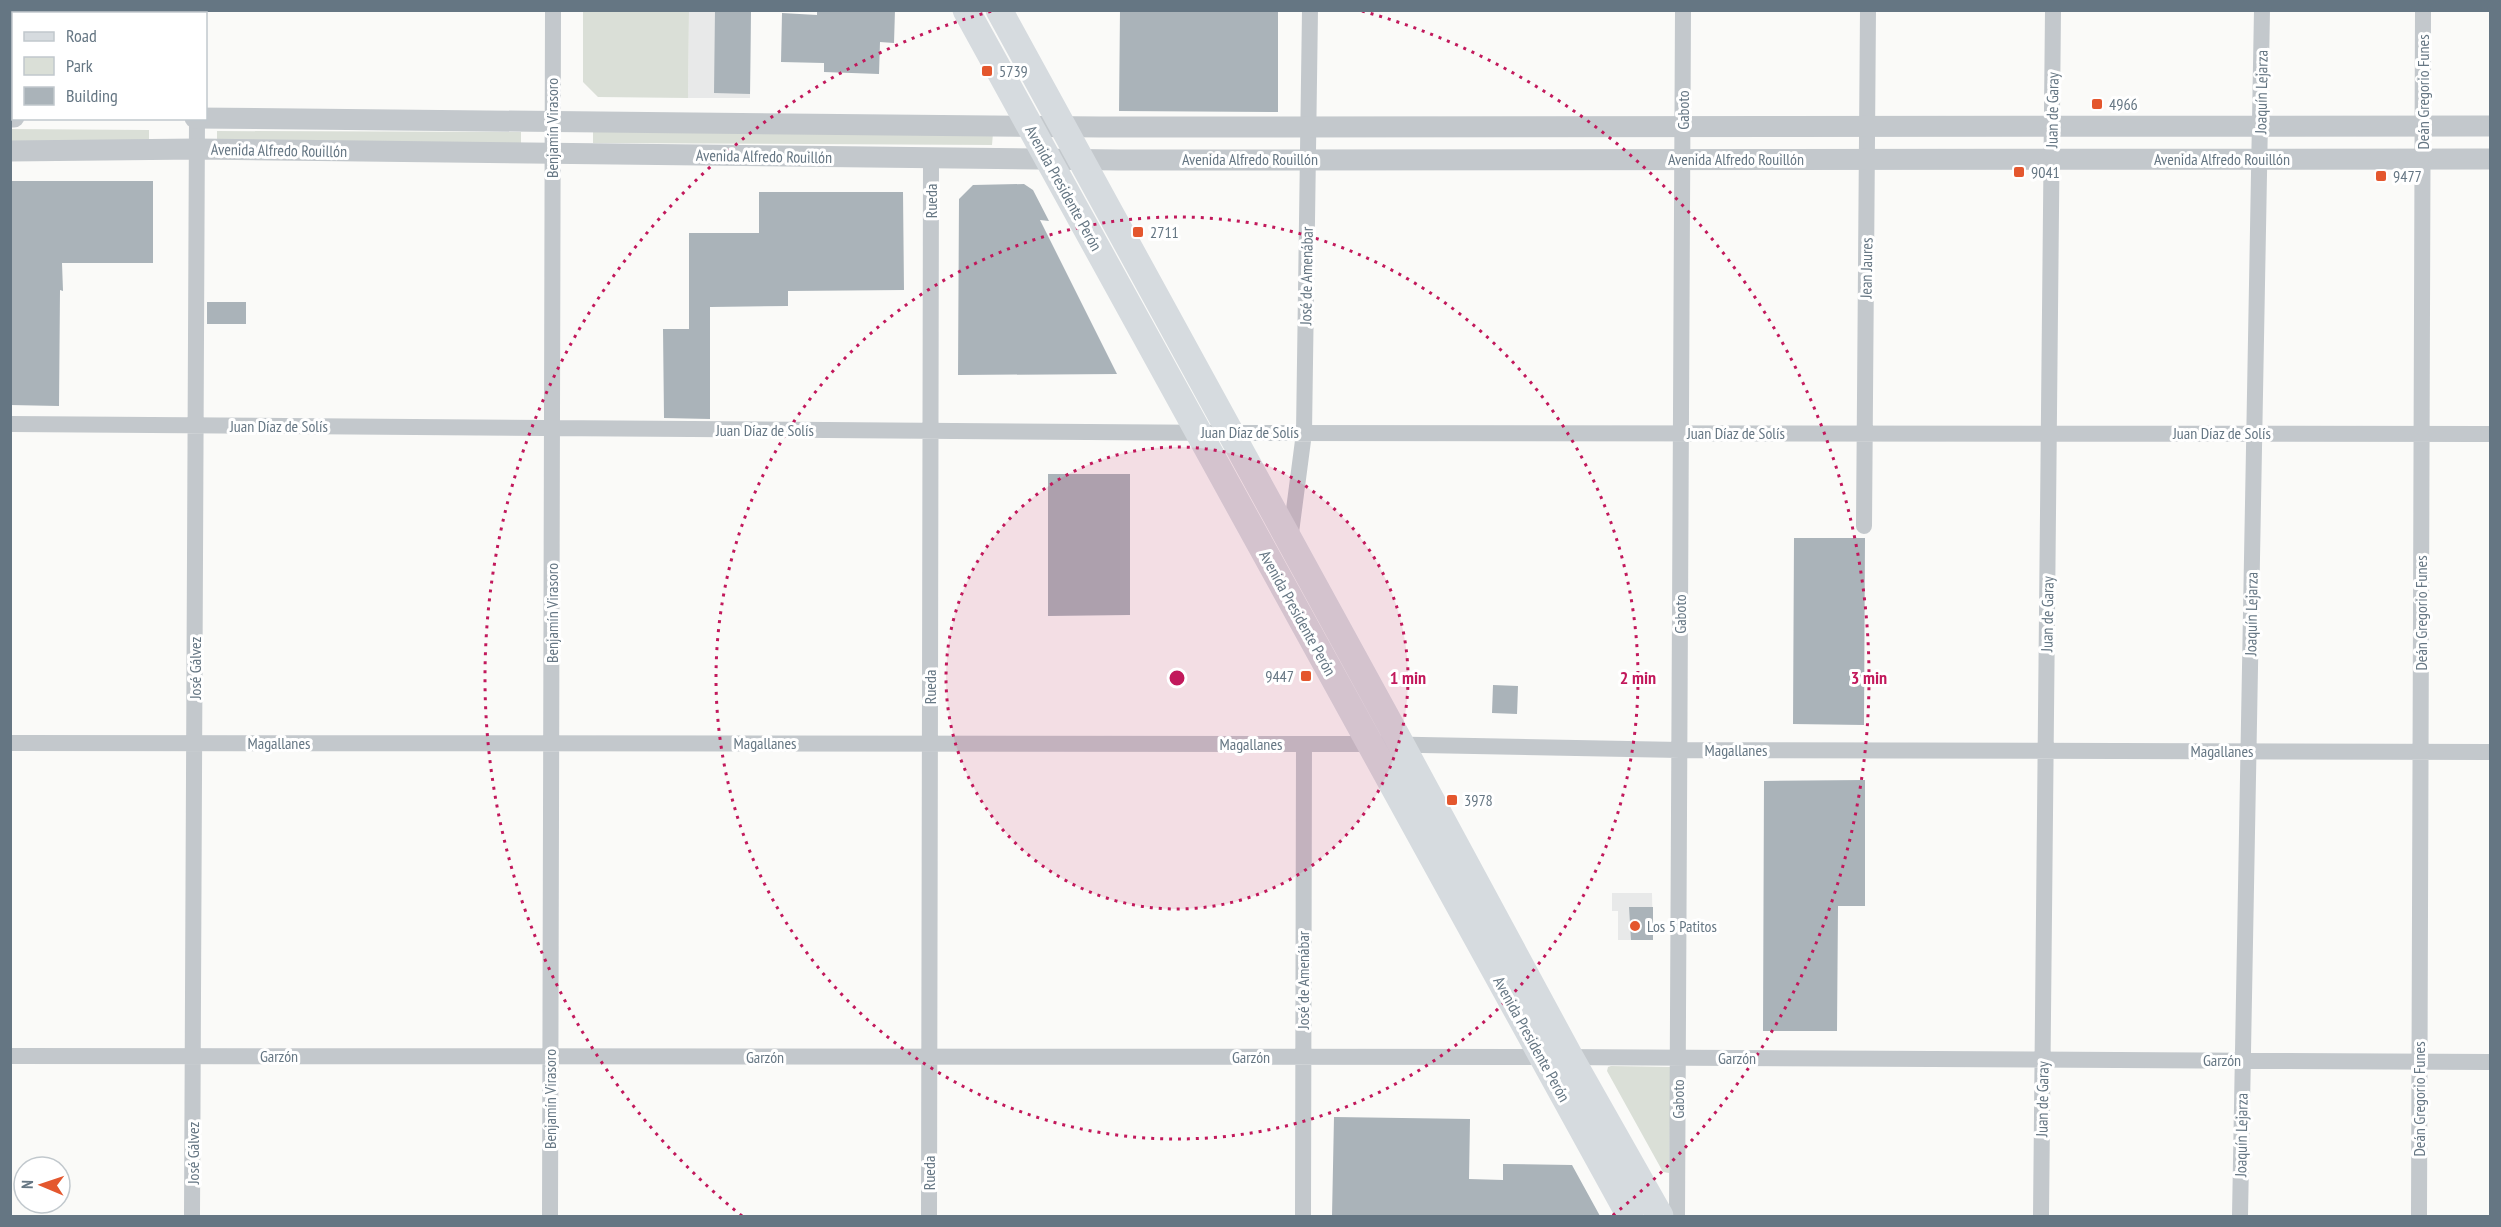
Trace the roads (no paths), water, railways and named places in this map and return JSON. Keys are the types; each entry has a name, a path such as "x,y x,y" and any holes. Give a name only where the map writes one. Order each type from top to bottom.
{"main road":[{"name":"Avenida Presidente Perón","path":"966,10 1630,1216"},
{"name":"Avenida Presidente Perón","path":"999,10 1570,1057 1660,1216"}],"street":[{"name":"Benjamín Virasoro","path":"550,1216 553,10"},
{"name":"José de Amenábar","path":"1290,540 1304,433 1310,10"},
{"name":"Gaboto","path":"1677,1216 1683,10"},
{"name":"Jean Jaures","path":"1864,526 1868,10"},
{"name":"Juan de Garay","path":"2041,1216 2053,10"},
{"name":"Joaquín Lejarza","path":"2240,1216 2262,10"},
{"name":"Deán Gregorio Funes","path":"2419,1216 2423,10"},
{"name":"Avenida Alfredo Rouillón","path":"207,118 1308,126 2490,126"},
{"name":"José Gálvez","path":"192,1216 196,120"},
{"name":"Avenida Alfredo Rouillón","path":"10,151 197,149 1048,159 2490,159"},
{"name":"Rueda","path":"929,1216 931,158"},
{"name":"Juan Díaz de Solís","path":"10,424 1231,433 2490,434"},
{"name":"Magallanes","path":"10,742 1401,744 1680,750 2490,752"},
{"name":"José de Amenábar","path":"1303,1216 1304,744"},
{"name":"Garzón","path":"10,1056 1570,1057 2490,1062"}],"place":[{"name":"5739","path":"987,71"},
{"name":"4966","path":"2097,104"},
{"name":"9041","path":"2019,172"},
{"name":"9477","path":"2381,176"},
{"name":"2711","path":"1138,232"},
{"name":"9447","path":"1306,676"},
{"name":"3978","path":"1452,800"},
{"name":"Los 5 Patitos","path":"1635,926"}]}
